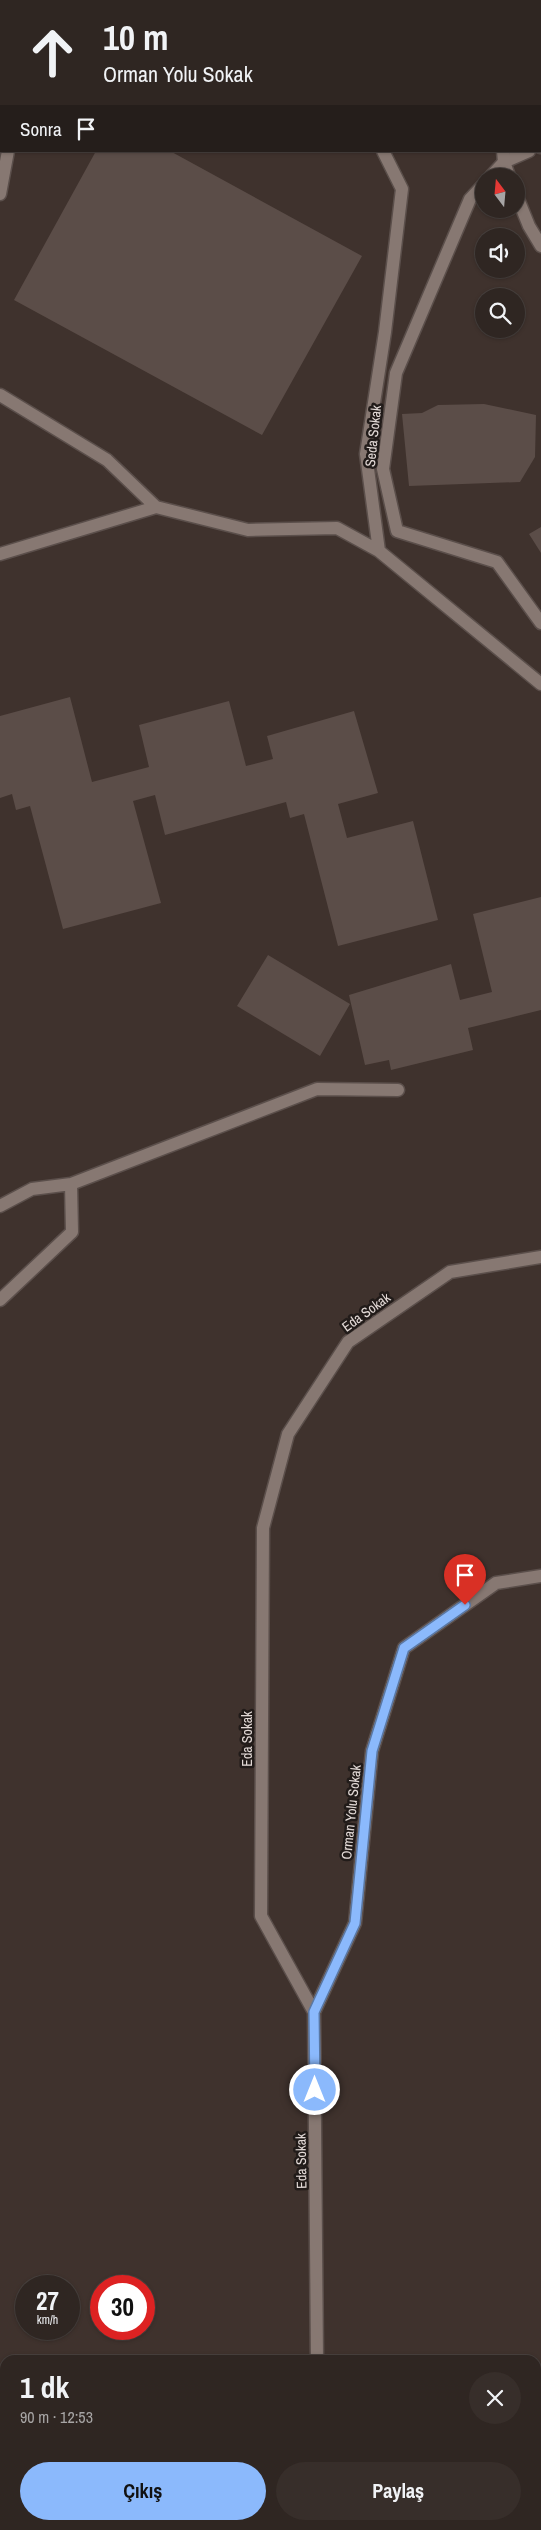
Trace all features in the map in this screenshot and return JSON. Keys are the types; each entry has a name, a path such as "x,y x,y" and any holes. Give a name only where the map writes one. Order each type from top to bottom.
{"street":[{"path":"0,194 8,152"},
{"path":"379,551 366,454 385,332 402,188 384,152"},
{"path":"496,168 504,157 525,152"},
{"name":"Seda Sokak","path":"475,194 470,199 396,373 383,469 397,531 497,562 541,623"},
{"path":"525,216 541,246"},
{"path":"0,395 107,460 156,507 248,530 336,528 379,551 541,684"},
{"path":"0,554 156,507"},
{"path":"0,1206 32,1189 71,1184 317,1089 398,1090"},
{"path":"0,1300 72,1232 71,1184"},
{"name":"Eda Sokak","path":"317,2355 314,2012 261,1916 263,1528 288,1434 348,1342 450,1272 541,1257"},
{"name":"Orman Yolu Sokak","path":"314,2012 355,1923 372,1751 404,1648 496,1583 541,1576"}],"building":[{"path":"95,152 172,152 362,256 262,435 14,300"},
{"path":"484,404 536,415 535,457 520,482 409,486 402,414 422,413 438,405"},
{"path":"541,527 541,553 529,534"},
{"path":"70,697 92,782 149,767 139,725 229,701 246,766 273,759 267,736 354,711 378,793 338,804 347,838 413,821 438,920 338,946 304,814 290,818 286,802 165,835 155,795 133,801 161,903 63,929 30,806 16,810 12,794 0,798 0,716"},
{"path":"541,897 541,1010 468,1028 473,1050 391,1070 389,1060 365,1065 349,995 451,964 460,1000 492,992 473,914"},
{"path":"268,955 350,1004 320,1056 237,1006"}],"route":[{"path":"315,2090 314,2012 355,1923 372,1751 404,1648 465,1605"}]}
